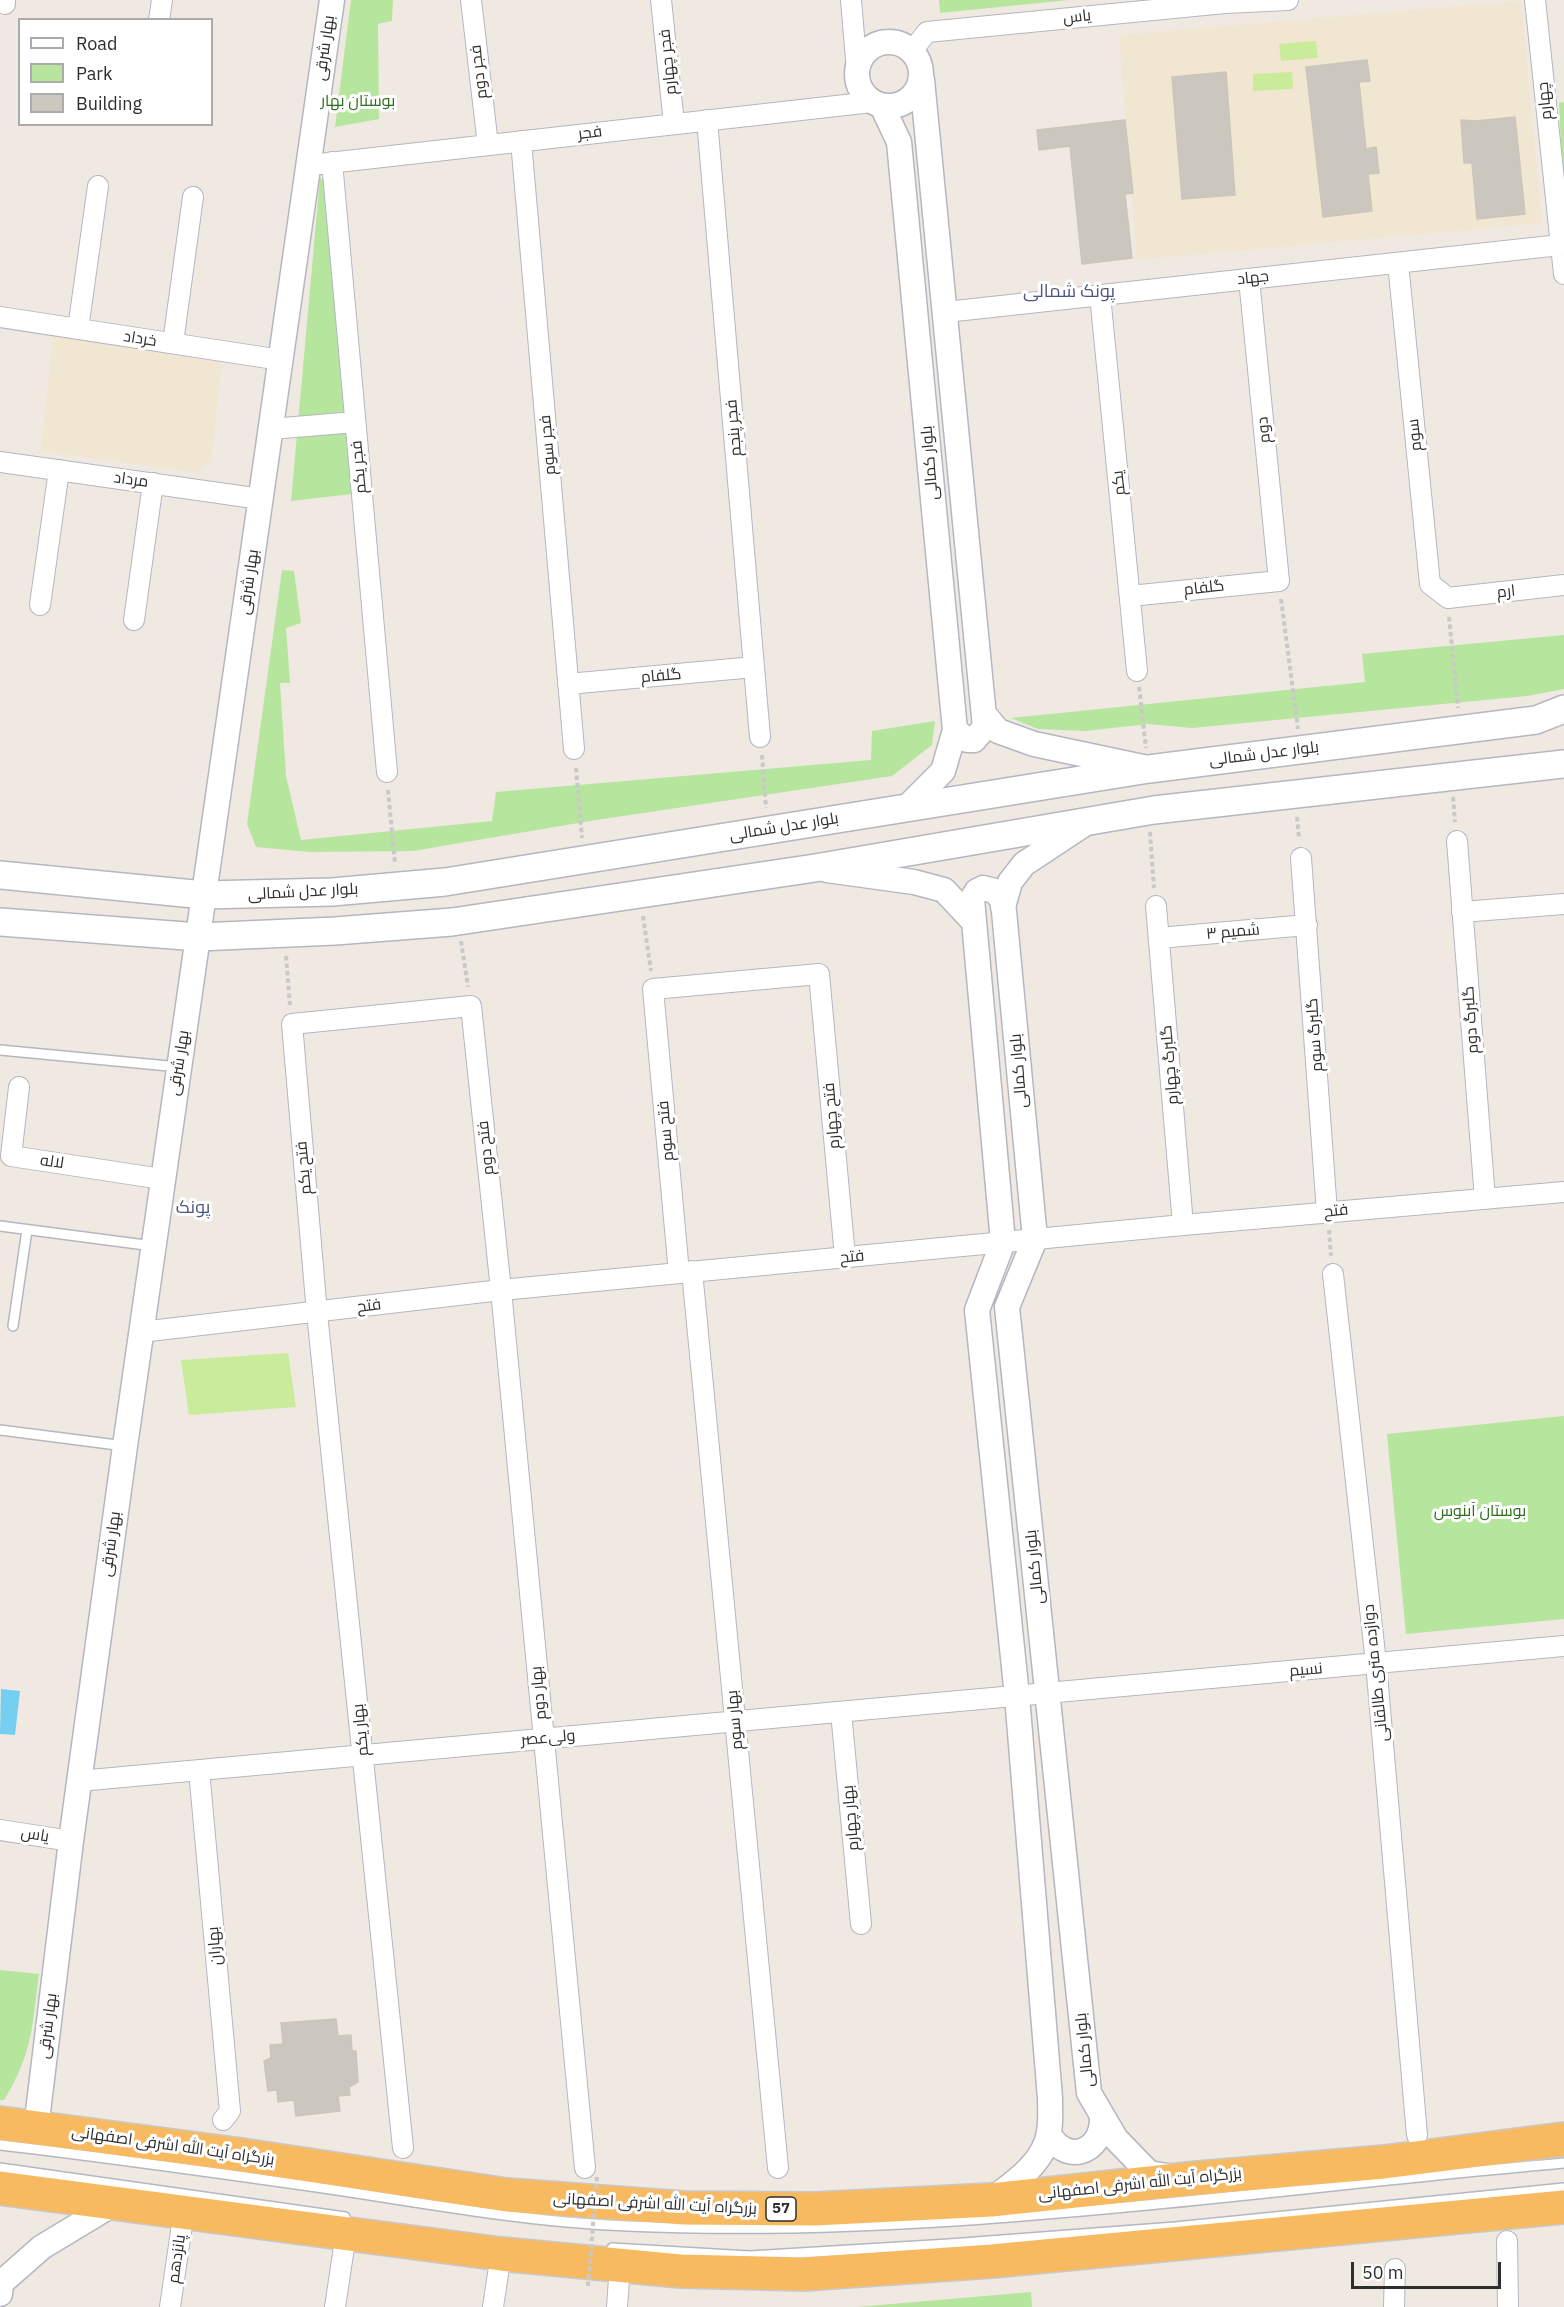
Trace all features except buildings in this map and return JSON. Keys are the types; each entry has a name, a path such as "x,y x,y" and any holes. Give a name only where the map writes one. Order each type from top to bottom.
{"highway":[{"name":"بزرگراه آیت الله اشرفی اصفهانی","path":"0,2123 242,2155 507,2195 601,2204 814,2209 991,2200 1187,2178 1384,2162 1564,2139"},
{"path":"0,2188 184,2211 348,2226 501,2253 611,2256 680,2271 804,2274 992,2261 1564,2207"}],"main road":[{"name":"بلوار عدل شمالی","path":"0,875 204,896 332,892 445,882 1149,768 1536,720 1564,709"},
{"path":"1536,720 1564,719"},
{"path":"0,922 199,937 284,934 458,921 815,868 1091,820 1564,764"}],"street":[{"path":"159,18 162,0"},
{"name":"بهار شرقی","path":"36,2128 70,1841 124,1446 332,0"},
{"name":"فجر دوم","path":"471,0 488,145"},
{"name":"فجر چهارم","path":"661,0 674,124"},
{"path":"850,0 857,70 860,88 877,104 902,104 918,90 922,69 912,51 894,42 874,45 860,60 857,70"},
{"name":"یاس","path":"912,51 927,32 1225,1 1288,0"},
{"name":"چهارم","path":"1535,0 1564,274"},
{"name":"بلوار کمالی","path":"921,80 946,312 984,721"},
{"name":"فجر","path":"308,165 707,120 877,104"},
{"name":"بلوار کمالی","path":"877,104 899,142 955,730 943,771 907,807"},
{"name":"فجر پنجم","path":"707,120 760,736"},
{"name":"فجر سوم","path":"521,141 574,749"},
{"name":"فجر یکم","path":"332,162 387,772"},
{"path":"78,329 98,186"},
{"path":"173,343 193,197"},
{"name":"جهاد","path":"946,312 1560,245"},
{"name":"سوم","path":"1398,263 1430,584 1448,598"},
{"name":"دوم","path":"1249,279 1279,581"},
{"name":"یکم","path":"1100,295 1137,671"},
{"name":"خرداد","path":"0,317 281,360"},
{"path":"271,429 355,422"},
{"name":"مرداد","path":"0,462 261,499"},
{"path":"40,605 59,470"},
{"path":"134,620 153,483"},
{"name":"گلفام","path":"1130,596 1279,581"},
{"name":"ارم","path":"1448,598 1564,585"},
{"name":"گلفام","path":"568,684 754,667"},
{"path":"955,730 967,740 974,740 984,721 998,731 1034,744 1149,768"},
{"name":"بلوار کمالی","path":"1091,820 1024,864 1010,882 1003,904 1035,1239 1007,1307 1089,2093 1102,2120 1116,2139 1149,2173 1187,2178"},
{"name":"گلبرگ دوم","path":"1457,841 1485,1199"},
{"name":"گلبرگ سوم","path":"1301,858 1327,1212"},
{"path":"815,868 914,882 944,890 973,910 977,891 990,888 1003,904"},
{"path":"1462,912 1564,904"},
{"name":"گلبرگ چهارم","path":"1156,906 1183,1225"},
{"name":"بلوار کمالی","path":"973,910 1003,1242 977,1310 1017,1696 1050,2098 1049,2134 1039,2156 1021,2178 991,2200"},
{"name":"شمیم ۳","path":"1159,938 1307,925"},
{"name":"فتح چهارم","path":"653,989 819,974 845,1257"},
{"name":"فتح سوم","path":"653,989 686,1272"},
{"path":"292,1023 471,1006"},
{"name":"فتح دوم","path":"471,1006 501,1290"},
{"name":"فتح یکم","path":"292,1023 317,1313"},
{"name":"لاله","path":"19,1087 11,1156 162,1179"},
{"name":"فتح","path":"141,1332 501,1290 1564,1191"},
{"name":"بهار سوم","path":"686,1272 735,1721 778,2168"},
{"name":"دوازده متری طالقانی","path":"1334,1274 1376,1663 1418,2135"},
{"name":"بهار دوم","path":"501,1290 543,1739 591,2172"},
{"name":"بهار یکم","path":"317,1313 403,2148"},
{"name":"نسیم","path":"1017,1696 1564,1646"},
{"name":"ولی‌عصر","path":"79,1781 1017,1696"},
{"name":"بهار چهارم","path":"841,1712 861,1924"},
{"name":"بهاران","path":"199,1770 230,2111 224,2120"},
{"name":"یاس","path":"0,1830 70,1841"},
{"path":"1049,2134 1060,2148 1078,2152 1095,2144 1100,2136 1102,2120"},
{"path":"0,2286 42,2247 116,2203"},
{"name":"پانزدهم","path":"170,2307 184,2211"},
{"path":"336,2307 348,2226"},
{"path":"1507,2241 1508,2307"},
{"path":"493,2307 501,2253"},
{"path":"611,2256 617,2307"},
{"path":"1395,2269 1395,2307"}],"lane":[{"path":"0,1050 179,1067"},
{"path":"0,1226 153,1246"},
{"path":"13,1326 27,1230"},
{"path":"0,1430 124,1446"},
{"path":"0,2145 159,2164 518,2216 624,2226 808,2229 1042,2213 1564,2163"},
{"path":"0,2168 348,2226"},
{"path":"611,2256 750,2256 937,2245 1175,2227 1564,2188"}],"path":[{"path":"1279,581 1301,750"},
{"path":"1448,598 1460,730"},
{"path":"1137,671 1149,768"},
{"path":"760,736 768,830"},
{"path":"574,749 584,860"},
{"path":"387,772 397,886"},
{"path":"1452,777 1457,841"},
{"path":"1295,795 1301,858"},
{"path":"1148,812 1156,906"},
{"path":"640,894 653,989"},
{"path":"458,921 471,1006"},
{"path":"284,934 292,1023"},
{"path":"1327,1212 1334,1274"},
{"path":"588,2286 591,2172"}],"shaded area":[{"path":"1521,1 1542,223 1137,260 1119,35"},
{"path":"53,334 209,354 222,364 211,462 196,472 41,451"}],"green space":[{"name":"بوستان بهار","path":"351,0 393,0 392,21 378,24 379,119 335,127"},
{"path":"939,0 1069,0 940,13"},
{"path":"1316,41 1318,58 1281,61 1279,44"},
{"path":"1292,72 1293,89 1253,91 1253,74"},
{"path":"1564,102 1564,207 1559,103"},
{"path":"320,178 327,181 352,494 291,501"},
{"path":"282,570 294,571 301,623 286,628 290,683 280,683 286,776 301,840 492,821 496,792 871,760 872,731 935,721 932,745 892,776 596,820 413,851 310,852 256,847 247,824"},
{"path":"1564,635 1564,689 1527,696 1192,728 1148,724 1085,731 1038,729 1011,718 1365,682 1362,654"},
{"path":"288,1353 296,1407 189,1415 181,1360"},
{"name":"بوستان آبنوس","path":"1564,1416 1564,1619 1406,1634 1387,1434"},
{"path":"0,1970 39,1974 30,2039 21,2068 4,2100 0,2100"},
{"path":"1031,2292 1032,2307 857,2307"}],"water":[{"path":"1,1689 20,1691 15,1735 0,1734"}],"district":[{"name":"پونک شمالی","path":"1069,292"},
{"name":"پونک","path":"193,1208"}]}
